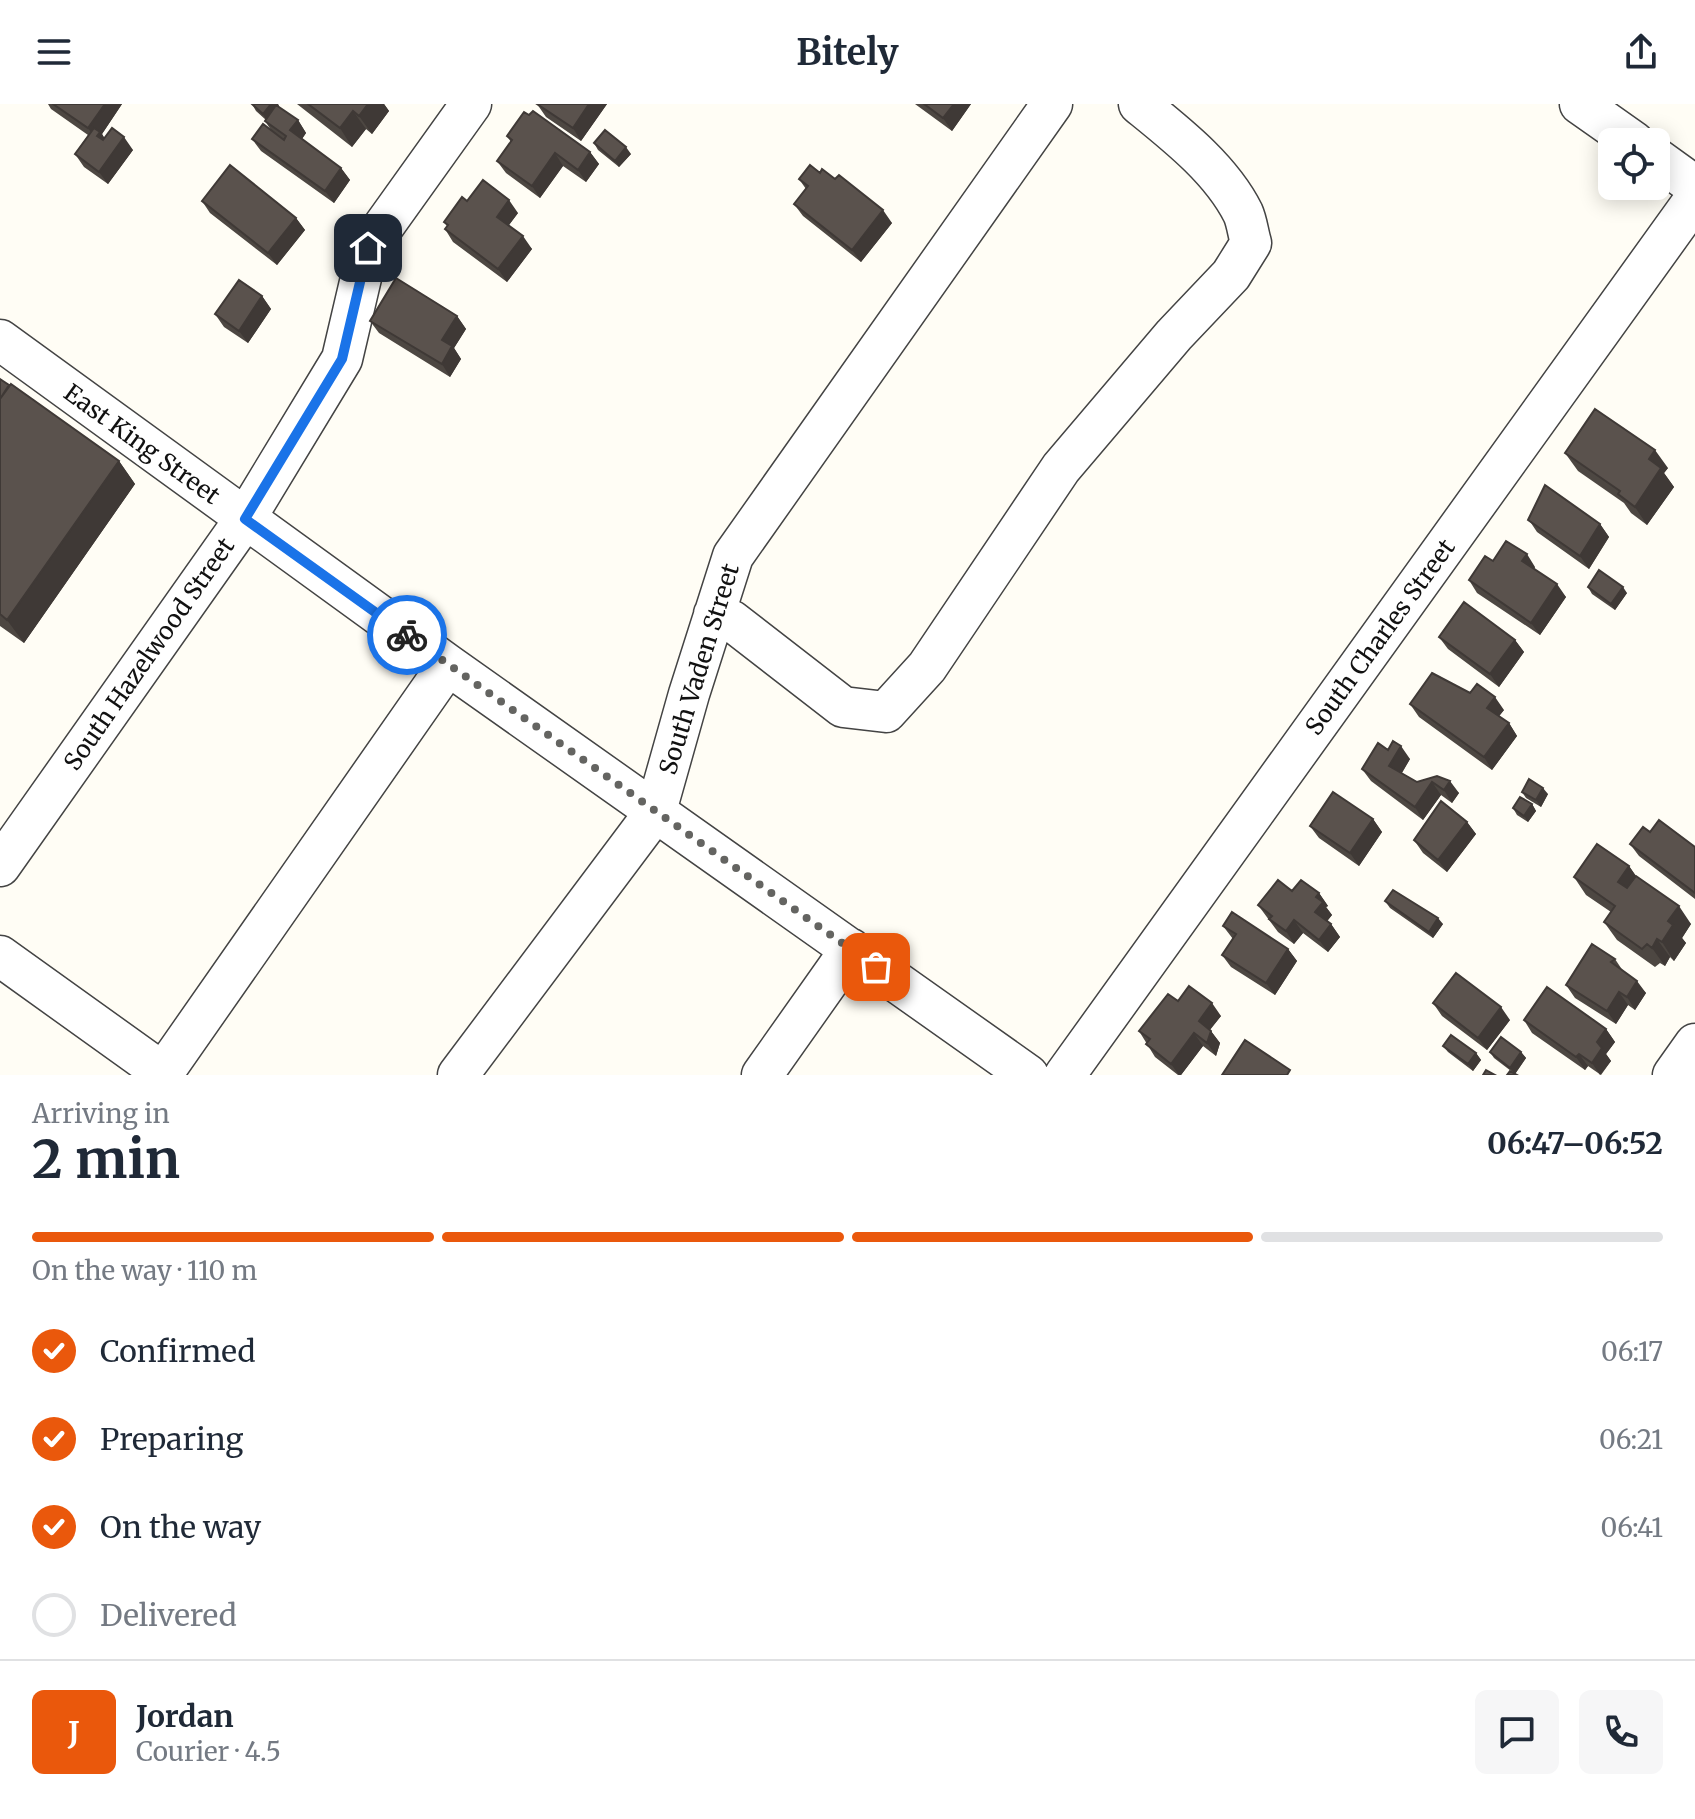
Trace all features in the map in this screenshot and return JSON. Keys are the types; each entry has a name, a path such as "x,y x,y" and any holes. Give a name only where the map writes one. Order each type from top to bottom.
{"street":[{"name":"South Hazelwood Street","path":"0,866 245,519 342,359 368,248 471,104"},
{"name":"South Vaden Street","path":"458,1075 656,811 733,556 1052,104"},
{"path":"714,614 732,621 843,707 886,712 927,667 1061,468 1174,335 1231,275 1251,243 1244,215 1228,189 1201,159 1139,104"},
{"path":"1580,104 1614,128"},
{"path":"1670,168 1695,186"},
{"name":"South Charles Street","path":"1065,1075 1695,199"},
{"name":"East King Street","path":"0,340 448,665 1028,1075"},
{"path":"0,956 165,1074 448,665"},
{"path":"762,1075 851,949"},
{"path":"1673,1075 1695,1044"}],"building":[{"path":"53,104 105,104 88,128"},
{"path":"252,104 271,104 263,114"},
{"path":"308,104 368,104 359,116 353,111 340,128"},
{"path":"537,104 589,104 573,128"},
{"path":"924,104 954,104 943,118"},
{"path":"276,105 298,120 290,130 341,168 325,191 252,139 263,124 284,140 286,136 265,121"},
{"path":"533,111 590,152 578,170 555,153 532,186 497,161 512,140 507,136 524,112 529,115"},
{"path":"94,128 103,140 112,128 124,137 99,172 75,154"},
{"path":"605,130 626,147 615,161 594,143"},
{"path":"230,165 296,218 268,253 202,201"},
{"path":"810,165 835,179 839,175 883,210 852,250 794,204 808,186 799,179"},
{"path":"483,180 509,200 497,217 523,236 498,269 445,229 448,225 444,222 462,197 467,201"},
{"path":"396,278 457,316 442,340 452,346 442,364 370,321"},
{"path":"239,280 262,296 239,331 215,314"},
{"path":"0,379 9,385 0,399"},
{"path":"11,384 119,461 7,620 0,614 0,399"},
{"path":"1595,409 1655,450 1649,459 1661,468 1635,507 1618,494 1620,491 1565,453"},
{"path":"1545,485 1600,524 1580,556 1528,520"},
{"path":"1506,541 1527,554 1522,561 1557,584 1531,623 1469,580 1485,556 1493,561"},
{"path":"1599,570 1623,587 1611,604 1588,587"},
{"path":"1464,602 1515,640 1490,674 1439,637"},
{"path":"1432,673 1470,693 1477,684 1495,697 1487,708 1509,723 1484,757 1410,704"},
{"path":"1393,741 1401,746 1389,766 1417,782 1437,776 1450,781 1444,790 1432,782 1415,807 1362,769 1378,743 1388,750"},
{"path":"1529,779 1543,788 1536,800 1522,792"},
{"path":"1333,792 1373,819 1350,853 1310,826"},
{"path":"1520,797 1532,804 1524,816 1513,808"},
{"path":"1441,801 1467,822 1438,860 1414,840"},
{"path":"1659,820 1695,847 1695,893 1630,844 1643,827 1650,832"},
{"path":"1597,844 1629,866 1618,882 1627,888 1636,876 1679,906 1668,921 1673,925 1662,942 1657,939 1652,948 1647,944 1642,949 1604,922 1615,906 1574,877"},
{"path":"1278,880 1292,891 1301,880 1319,893 1316,897 1323,902 1315,912 1331,924 1319,940 1294,920 1286,931 1269,919 1272,916 1258,905"},
{"path":"1393,890 1438,918 1429,932 1385,901"},
{"path":"1232,912 1288,949 1266,983 1222,955 1236,934 1223,926"},
{"path":"1592,944 1615,959 1611,962 1637,981 1627,997 1619,992 1607,1011 1566,985"},
{"path":"1456,973 1501,1007 1478,1038 1433,1003"},
{"path":"1189,986 1212,1003 1199,1021 1211,1031 1207,1043 1194,1033 1171,1064 1146,1044 1150,1039 1139,1031 1168,994 1178,1001"},
{"path":"1547,987 1606,1029 1597,1042 1602,1048 1592,1063 1579,1054 1576,1057 1524,1020"},
{"path":"1451,1035 1476,1053 1468,1064 1443,1046"},
{"path":"1501,1037 1521,1052 1510,1068 1490,1052"},
{"path":"1245,1040 1290,1070 1287,1075 1222,1075"}],"way so far":[{"path":"407,635 876,967"}],"route":[{"path":"368,248 342,359 245,519 407,635"}]}
